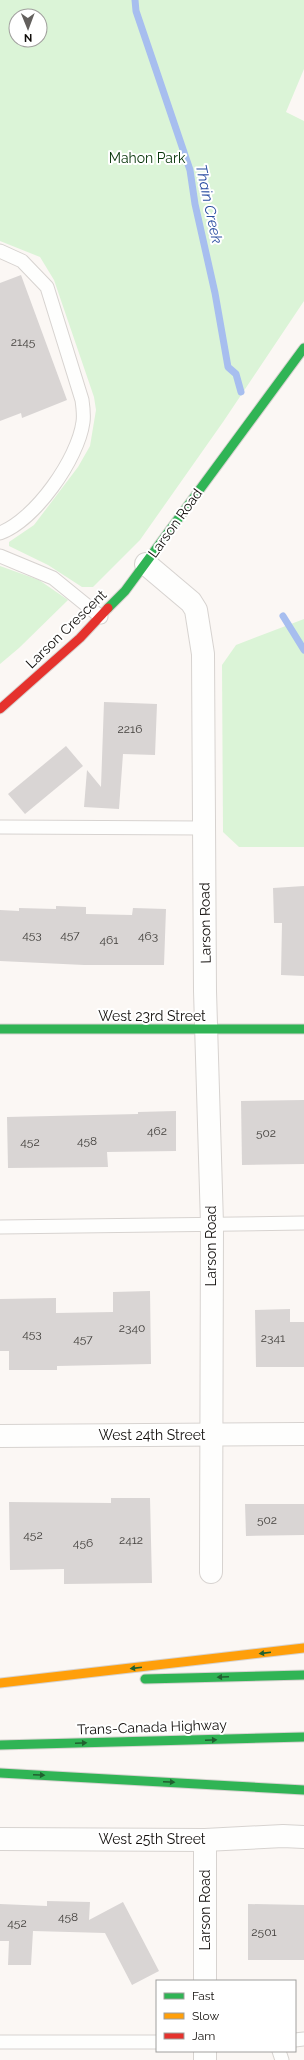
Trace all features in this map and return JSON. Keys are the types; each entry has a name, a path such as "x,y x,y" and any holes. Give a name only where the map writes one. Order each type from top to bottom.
{"main road":[{"name":"Larson Road","path":"146,564 304,348"},
{"name":"Larson Crescent","path":"0,710 80,638 101,617 125,591 146,564"},
{"name":"West 23rd Street","path":"0,1029 304,1029"},
{"path":"0,1683 304,1648"},
{"path":"132,1680 304,1675"},
{"path":"0,1683 109,1680"},
{"name":"Trans-Canada Highway","path":"0,1745 304,1737"},
{"path":"0,1772 304,1790"}],"street":[{"name":"Larson Road","path":"146,564 191,602 196,610 203,654 203,828 206,1030 212,1224 211,1572"},
{"name":"West 24th Street","path":"0,1436 304,1434"},
{"name":"West 25th Street","path":"0,1838 205,1840 283,1836 304,1837"},
{"name":"Larson Road","path":"205,1840 205,1980"}],"lane":[{"path":"0,251 22,261 47,287 82,400 83,411 83,423 71,458 43,498 27,516 8,530 0,533"},
{"path":"0,556 53,578 101,617"},
{"path":"0,826 203,828"},
{"path":"0,1227 304,1222"},
{"path":"0,2042 156,2042"}],"green space":[{"name":"Mahon Park","path":"0,0 304,0 304,69 286,112 304,121 304,301 223,422 140,540 93,587 82,587 48,565 9,546 9,542 34,525 78,467 90,446 96,410 94,397 54,280 40,257 0,241"},
{"path":"0,566 39,580 68,600 19,648 0,664"},
{"path":"304,619 304,847 239,847 223,832 222,665 236,645"}],"building":[{"path":"21,275 67,400 22,418 21,413 0,421 0,283"},
{"path":"104,702 157,704 155,755 123,754 119,809 84,807 87,770 101,787"},
{"path":"66,746 83,766 25,814 8,794"},
{"path":"304,886 304,976 281,975 282,923 274,923 273,888"},
{"path":"56,906 86,907 86,914 132,915 133,908 166,909 164,965 84,965 0,961 0,910 19,911 19,908 56,909"},
{"path":"304,1100 304,1164 242,1165 241,1101"},
{"path":"176,1111 176,1151 107,1152 108,1167 8,1168 7,1117 138,1114 138,1112"},
{"path":"150,1291 151,1364 57,1366 57,1370 9,1370 9,1351 0,1351 0,1299 56,1298 56,1313 113,1312 113,1292"},
{"path":"290,1309 290,1322 304,1322 304,1367 256,1367 255,1310"},
{"path":"111,1498 150,1498 152,1583 64,1584 64,1569 10,1570 9,1502 111,1503"},
{"path":"245,1504 304,1504 304,1535 246,1536"},
{"path":"47,1901 90,1902 89,1920 123,1902 159,1971 132,1985 105,1933 33,1931 31,1965 8,1965 9,1941 0,1941 0,1904 47,1906"},
{"path":"248,1904 304,1905 304,1960 248,1960"}],"waterway":[{"name":"Thain Creek","path":"135,0 136,11 190,170 195,204 215,293 228,367 236,374 241,392"},
{"name":"Thain Creek","path":"283,616 304,650"}],"traffic: fast":[{"path":"108,608 125,591 304,348"},
{"path":"0,1029 304,1029"},
{"path":"145,1679 304,1675"},
{"path":"0,1745 304,1737"},
{"path":"0,1773 304,1790"}],"traffic: slow":[{"path":"0,1683 304,1648"}],"traffic: jam":[{"path":"0,709 80,638 108,608"}]}
